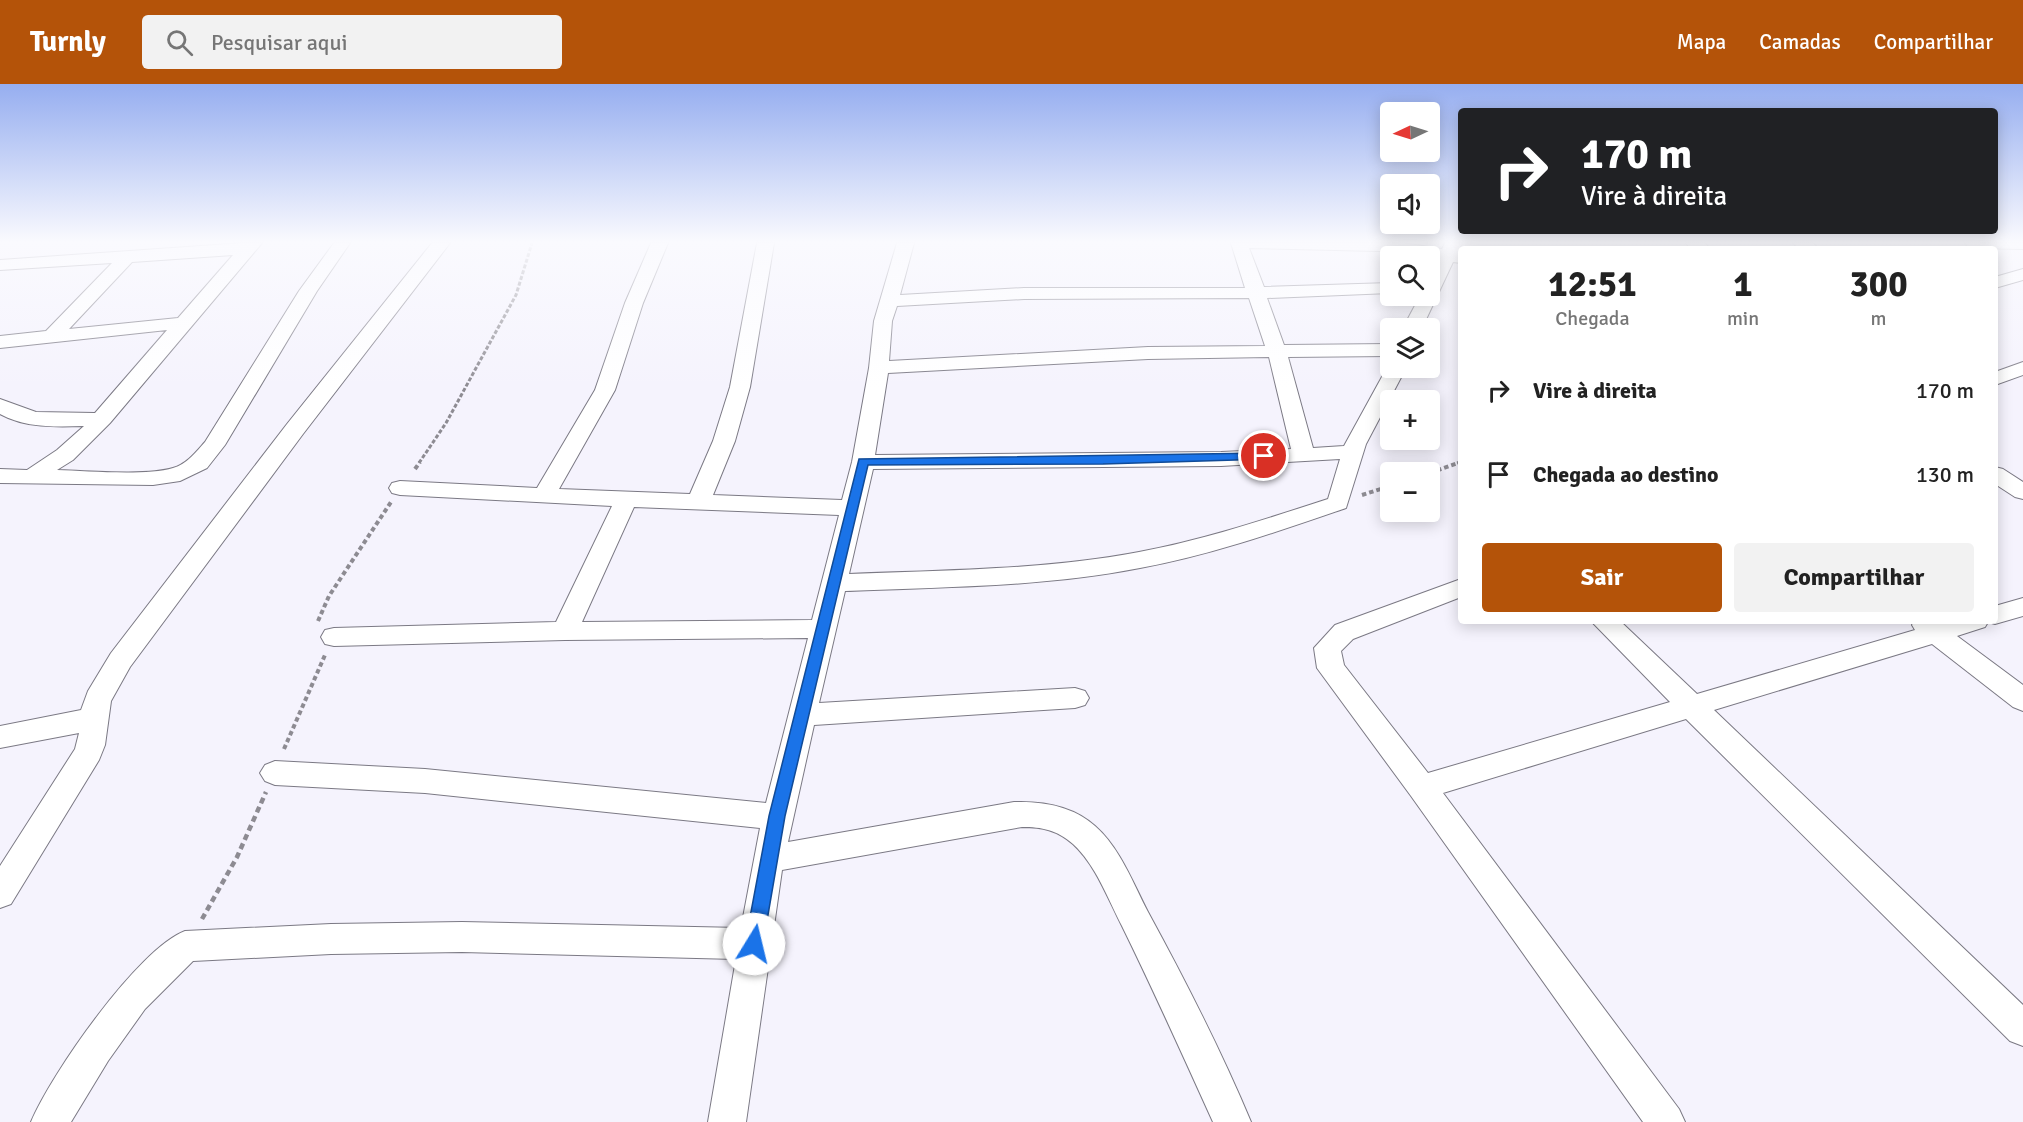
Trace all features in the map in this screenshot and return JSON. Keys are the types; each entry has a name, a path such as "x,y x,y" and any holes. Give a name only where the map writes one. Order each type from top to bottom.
{"street":[{"path":"52,336 94,291"},
{"path":"32,477 64,455 103,419 210,291"},
{"path":"0,476 153,478 180,474 199,464 214,445 308,291"},
{"path":"0,894 89,752 95,736 93,719 98,698 120,660 295,429 403,291"},
{"path":"544,496 605,390 639,291"},
{"path":"698,502 724,441 740,387 757,291"},
{"path":"727,1122 768,859 863,462 890,291"},
{"path":"887,301 961,295 1066,292 1298,291"},
{"path":"1256,293 1277,352 1304,455"},
{"path":"0,342 183,323"},
{"path":"879,368 1148,353 1380,350"},
{"path":"1998,378 2023,368"},
{"path":"834,584 1016,575 1112,565 1173,552 1263,528 1338,503 1351,452 1367,417 1390,378"},
{"path":"0,405 9,412 29,417 53,420 103,419"},
{"path":"863,462 1197,459 1351,452"},
{"path":"1998,476 2023,492"},
{"path":"400,488 626,500 852,508"},
{"path":"565,631 626,500"},
{"path":"1458,589 1344,632 1328,648 1330,668 1422,787 1666,1122"},
{"path":"1998,614 2023,607"},
{"path":"1607,624 2023,1029"},
{"path":"1422,787 1692,706 1928,627 1952,624"},
{"path":"1928,627 2023,700"},
{"path":"334,638 565,631 822,629"},
{"path":"801,715 1074,698"},
{"path":"0,737 93,719"},
{"path":"275,773 425,781 777,816"},
{"path":"768,859 1014,815 1048,816 1075,827 1097,851 1110,872 1172,989 1232,1122"},
{"path":"50,1122 95,1049 133,997 185,946 331,939 462,937 754,944"}],"path":[{"path":"334,638 322,634 317,628 325,605 373,526 446,423 512,303 516,291"},
{"path":"1440,469 1458,463"}],"route":[{"path":"754,944 777,816 863,462 1221,459 1264,456"}]}
